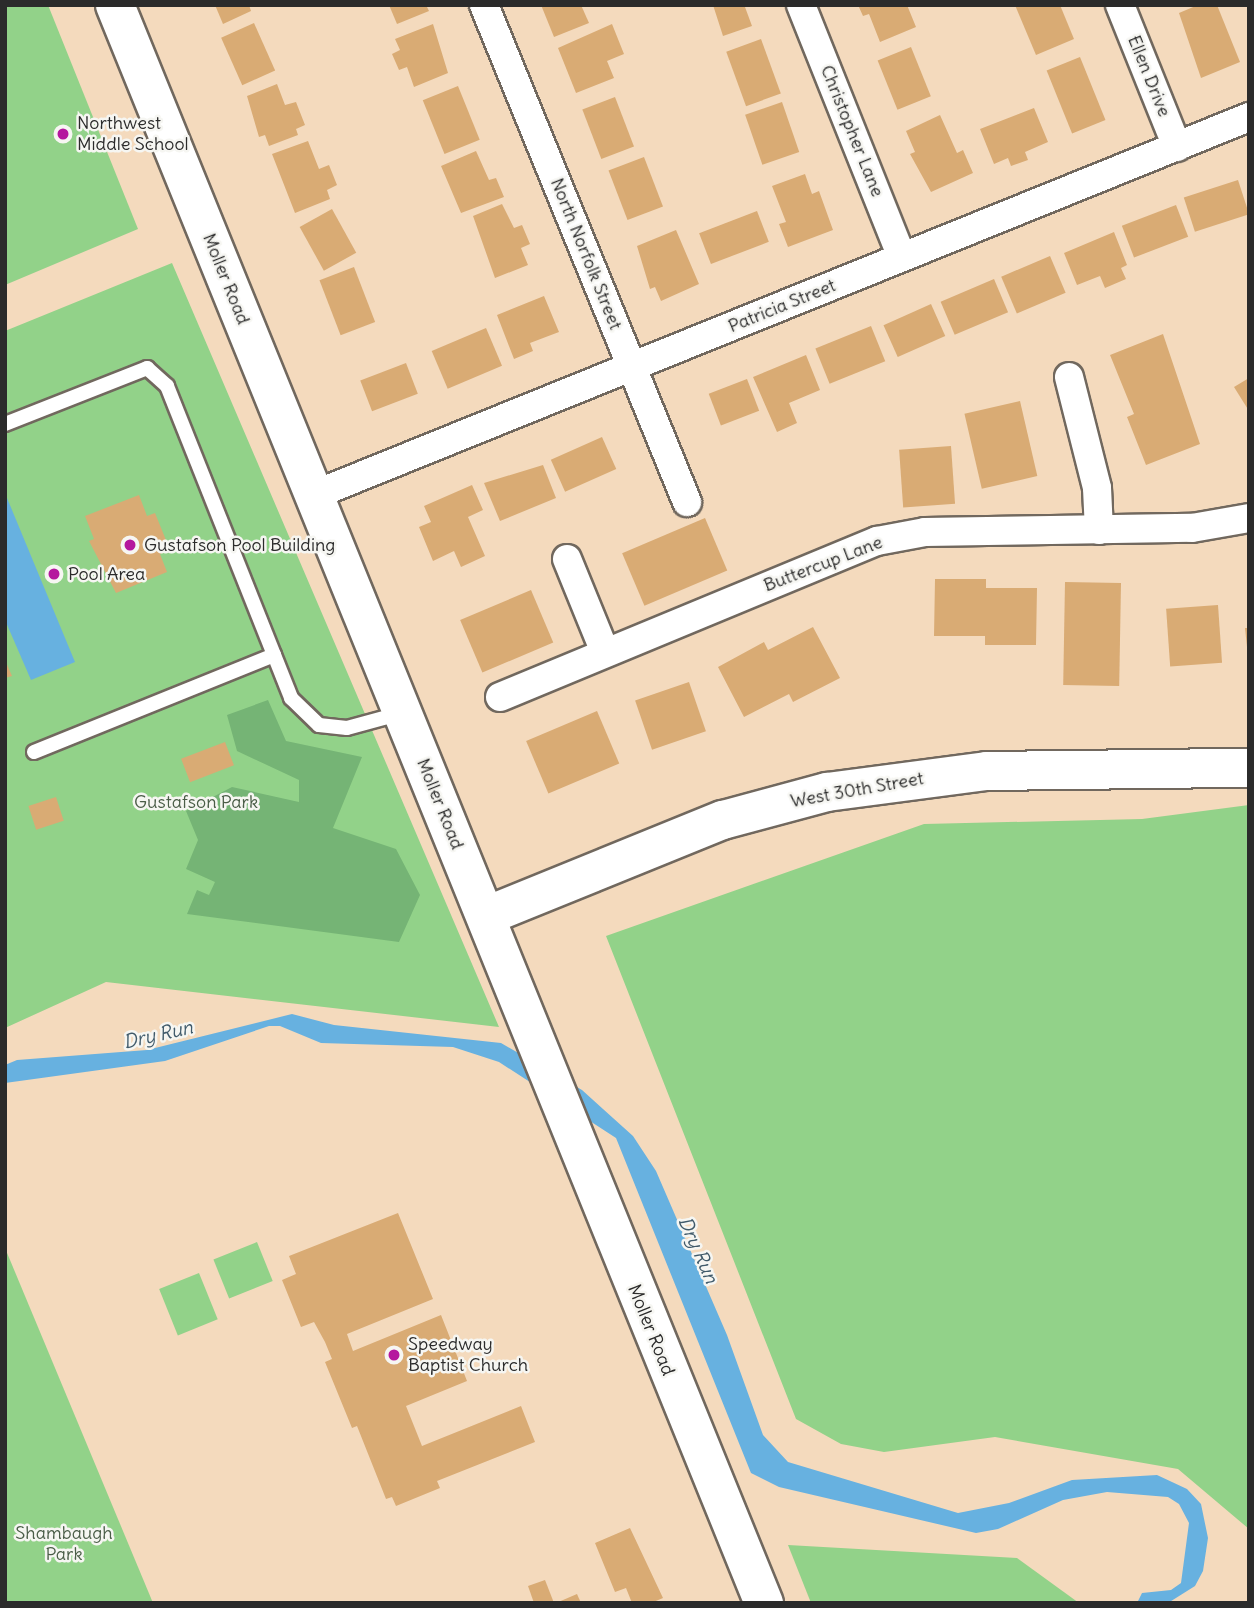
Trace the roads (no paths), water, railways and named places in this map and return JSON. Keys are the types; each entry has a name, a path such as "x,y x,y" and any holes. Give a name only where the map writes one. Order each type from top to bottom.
{"street":[{"name":"Moller Road","path":"115,5 486,916 529,1031 764,1603"},
{"name":"North Norfolk Street","path":"484,5 687,502"},
{"name":"Christopher Lane","path":"801,5 902,257"},
{"name":"Ellen Drive","path":"1120,5 1177,146"},
{"name":"Patricia Street","path":"314,495 1249,117"},
{"path":"1069,377 1097,488 1099,530"},
{"name":"Buttercup Lane","path":"500,697 877,541 925,532 1192,528 1249,518"},
{"path":"567,559 605,652"},
{"name":"West 30th Street","path":"486,916 723,820 827,792 987,771 1249,768"}],"lane":[{"path":"5,424 147,368 167,386 291,698 319,725 347,728 403,713"},
{"path":"34,752 274,655"}],"water":[{"path":"7,498 75,662 31,680 5,620"},
{"name":"Dry Run","path":"292,1014 334,1025 501,1043 582,1090 633,1136 656,1171 727,1335 763,1435 788,1462 958,1513 1009,1503 1072,1480 1157,1475 1187,1489 1201,1504 1208,1538 1203,1571 1195,1586 1168,1603 1137,1603 1142,1593 1171,1590 1181,1583 1189,1523 1179,1504 1168,1497 1107,1492 1063,1500 998,1529 976,1533 779,1487 751,1473 616,1138 499,1062 453,1047 321,1043 280,1026 269,1026 165,1061 5,1083 5,1065 17,1060 147,1050"}],"place":[{"name":"Northwest Middle School","path":"63,134"},
{"name":"Gustafson Pool Building","path":"130,545"},
{"name":"Pool Area","path":"54,574"},
{"name":"Speedway Baptist Church","path":"394,1355"}],"park label":[{"name":"Gustafson Park","path":"196,802"},
{"name":"Shambaugh Park","path":"64,1544"}]}
